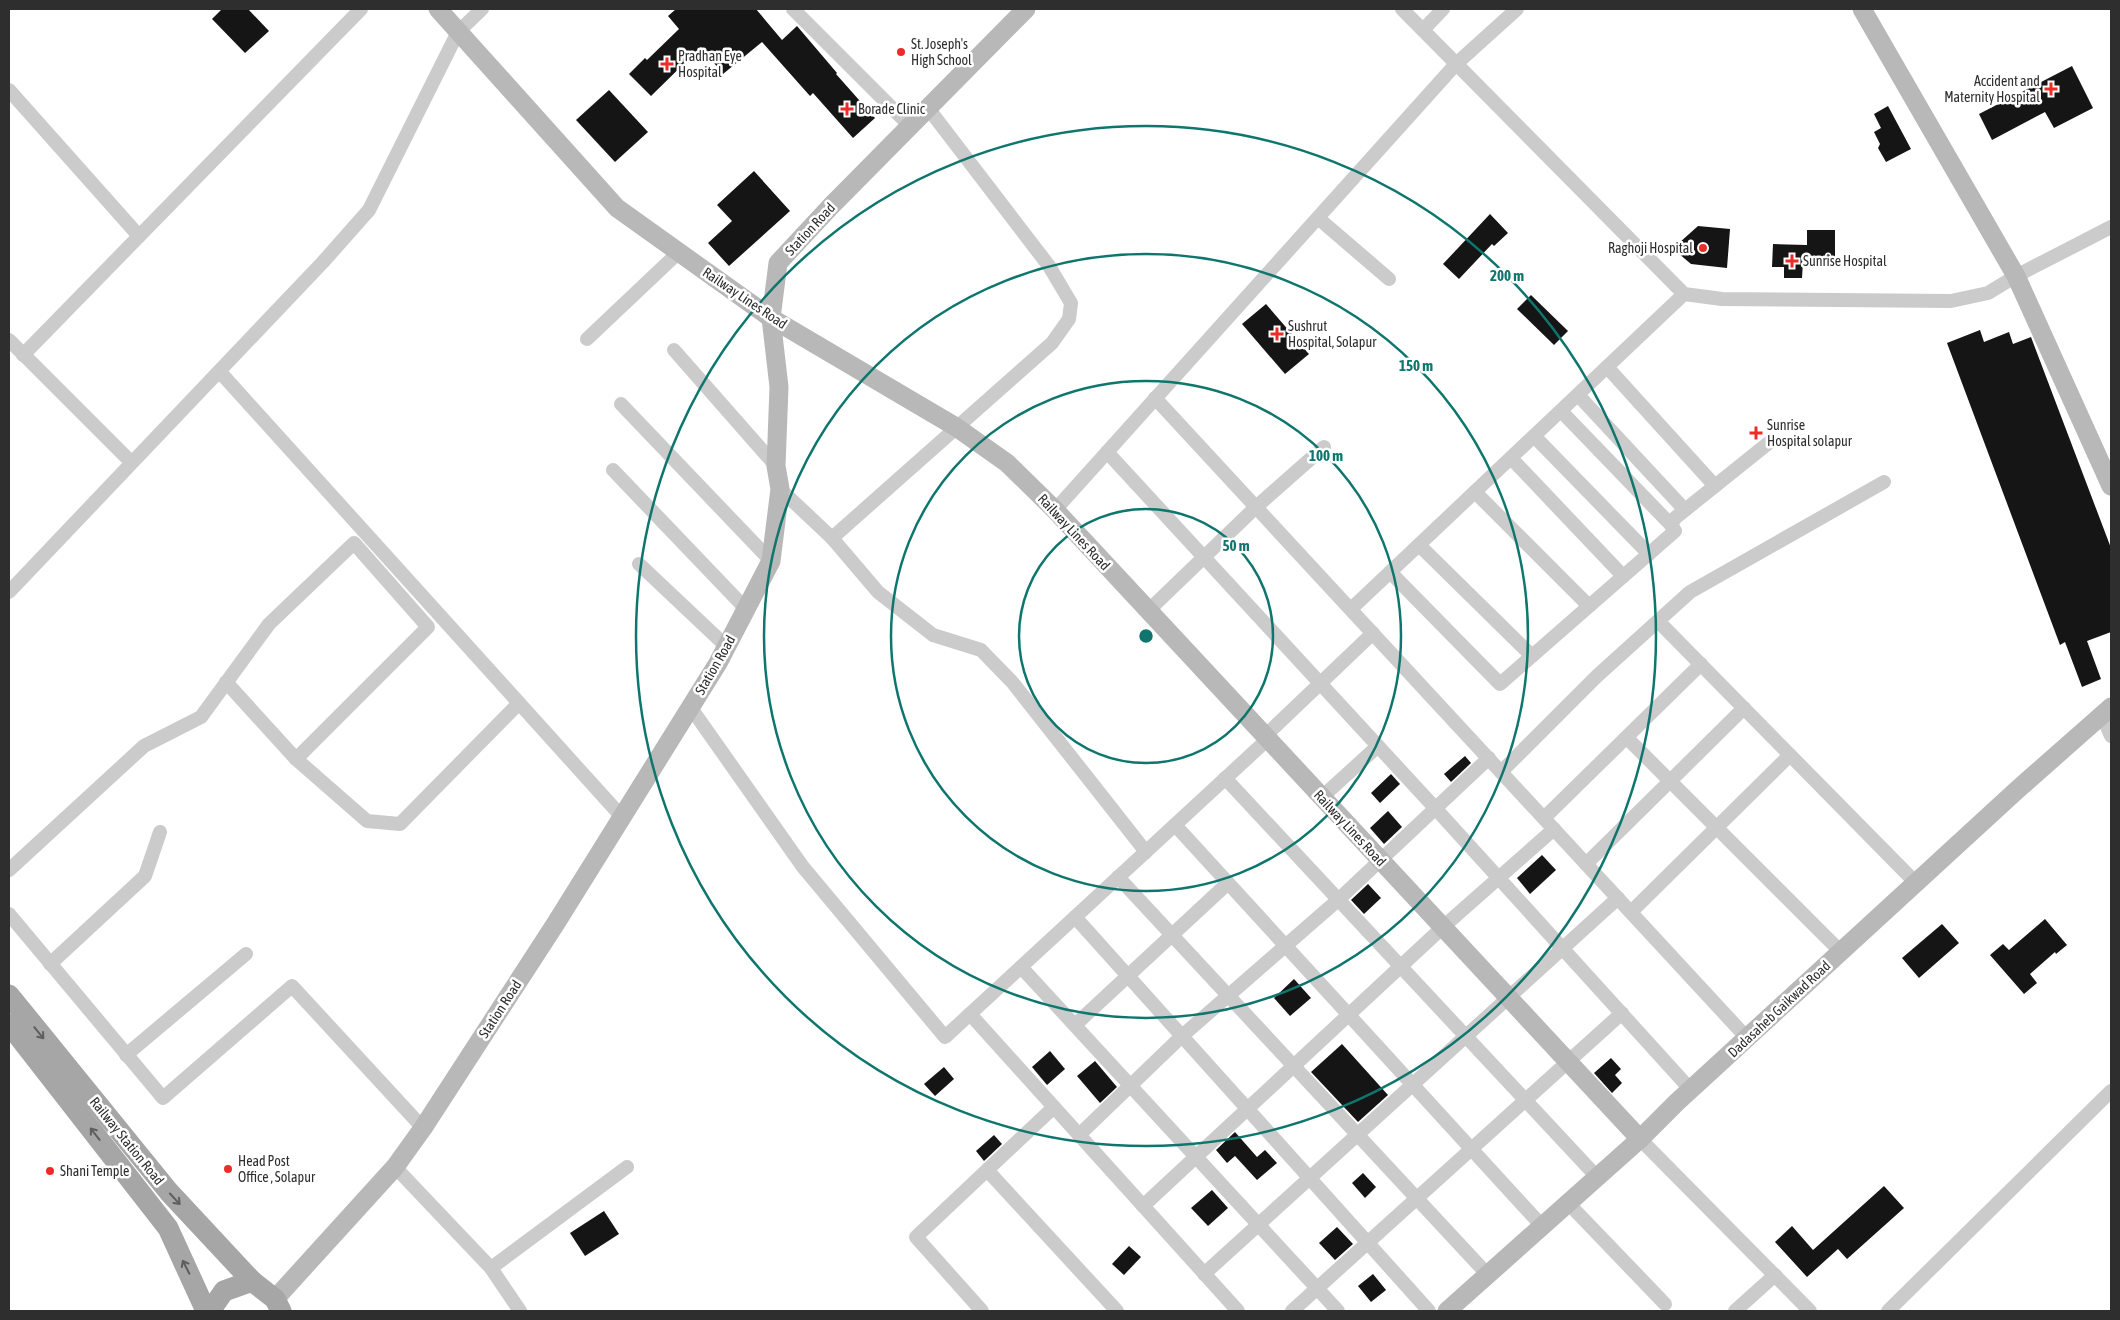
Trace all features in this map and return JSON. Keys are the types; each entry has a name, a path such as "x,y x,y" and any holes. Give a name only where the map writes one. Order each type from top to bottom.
{"main road":[{"name":"Railway Station Road","path":"9,995 169,1192 252,1281 278,1305"},
{"name":"Railway Station Road","path":"9,1024 168,1228 206,1311"},
{"path":"210,1311 224,1291 252,1281"}],"street":[{"path":"23,355 361,9"},
{"name":"Railway Lines Road","path":"438,9 617,208 771,318 956,427 1007,463 1055,510 1640,1139"},
{"path":"9,592 131,462 220,372 369,210 458,32 482,9"},
{"path":"793,9 910,126"},
{"name":"Station Road","path":"278,1305 395,1167 423,1128 551,931 691,708 727,647 770,561 780,489 776,466 779,386 771,318 778,263 831,206 1026,9"},
{"path":"1402,9 1684,294 1722,299 1951,301 1988,293 2016,276 2111,227"},
{"path":"1423,30 1443,9"},
{"path":"1055,510 1456,64 1517,9"},
{"path":"1862,9 2016,276 2111,486"},
{"path":"9,90 139,236"},
{"path":"832,538 1052,343 1069,319 1071,303 1049,266 928,108"},
{"path":"1318,218 1389,279"},
{"path":"587,339 678,252"},
{"path":"1351,609 1684,294"},
{"path":"9,340 131,462"},
{"path":"674,350 776,466"},
{"path":"1607,367 1715,486"},
{"path":"220,372 622,817"},
{"path":"1578,395 1685,510"},
{"path":"1155,398 1747,1038"},
{"path":"622,404 770,561"},
{"path":"1390,572 1500,684 1675,531 1561,411"},
{"path":"1534,436 1649,554"},
{"path":"1671,525 1675,518 1771,441"},
{"path":"1148,610 1256,506 1324,447"},
{"path":"1107,452 1436,809 1691,1090"},
{"path":"1511,458 1624,576"},
{"path":"613,470 746,609"},
{"path":"1501,772 1597,676 1690,592 1884,482"},
{"path":"780,489 832,538 878,592 933,635 981,650 1013,684 1146,852"},
{"path":"1475,492 1589,606"},
{"path":"9,870 144,746 201,717 269,624 354,543 428,627 296,758"},
{"path":"1419,545 1532,656"},
{"path":"639,564 727,647"},
{"path":"1659,622 1916,883"},
{"path":"691,708 803,867 945,1037 1225,778 1373,633"},
{"path":"1544,818 1701,664"},
{"path":"226,682 296,758 367,821 400,824 520,703"},
{"path":"1586,864 1744,708"},
{"path":"2107,711 2111,736"},
{"name":"Dadasaheb Gaikwad Road","path":"1448,1311 1640,1139 1840,952 2107,711"},
{"path":"1627,738 1840,952"},
{"path":"1322,797 1378,746"},
{"path":"1631,912 1790,755"},
{"path":"1079,1135 1182,1036 1338,900 1489,758"},
{"path":"1225,778 1597,1177"},
{"path":"1175,825 1542,1226"},
{"path":"1143,1206 1443,927 1554,829"},
{"path":"50,964 145,876 160,832"},
{"path":"1118,877 1488,1275"},
{"path":"1075,1025 1228,884"},
{"path":"1204,1274 1618,898"},
{"path":"9,914 163,1098 292,986 423,1128"},
{"path":"1075,916 1428,1311"},
{"path":"126,1054 246,954"},
{"path":"1021,967 1338,1311"},
{"path":"1292,1311 1622,1013"},
{"path":"970,1014 1238,1311"},
{"path":"1888,1311 2111,1091"},
{"path":"982,1311 916,1238 1054,1107"},
{"path":"1640,1139 1810,1311"},
{"path":"395,1167 492,1268 520,1311"},
{"path":"492,1268 627,1167"},
{"path":"987,1170 1117,1311"},
{"path":"1568,1203 1665,1304"},
{"path":"1735,1311 1775,1275"}],"building":[{"path":"222,9 248,9 269,31 245,53 212,19"},
{"path":"676,9 756,9 782,40 797,26 875,118 853,138 813,93 810,96 762,42 723,74 701,47 651,96 629,74 645,58 647,60 679,29 668,16"},
{"path":"2072,66 2093,108 2054,128 2045,112 1992,140 1979,114"},
{"path":"609,90 648,132 615,162 576,120"},
{"path":"1888,106 1911,149 1886,162 1878,148 1880,144 1874,132 1881,128 1874,114"},
{"path":"754,171 790,211 729,266 708,243 732,221 717,205"},
{"path":"1490,214 1508,233 1494,246 1492,244 1459,279 1443,264"},
{"name":"Raghoji Hospital","path":"1698,226 1730,229 1727,268 1691,264 1678,253 1679,243"},
{"path":"1807,230 1835,230 1835,263 1803,262 1802,278 1784,278 1784,267 1772,267 1773,244 1807,245"},
{"path":"1531,295 1568,331 1554,345 1517,309"},
{"path":"1266,304 1309,354 1285,374 1242,324"},
{"path":"1980,330 1984,342 2009,332 2013,344 2031,337 2111,548 2111,632 2087,641 2101,679 2082,687 2065,642 2060,645 1947,343"},
{"path":"1465,756 1471,763 1451,782 1444,774"},
{"path":"1391,774 1400,784 1380,803 1371,793"},
{"path":"1388,811 1402,827 1384,844 1370,828"},
{"path":"1542,855 1556,870 1530,894 1517,878"},
{"path":"1368,884 1381,898 1364,914 1351,900"},
{"path":"2045,919 2067,945 2056,954 2055,952 2030,974 2037,983 2024,994 1990,955 2003,944 2009,950"},
{"path":"1942,924 1959,943 1919,978 1902,958"},
{"path":"1294,979 1311,998 1290,1016 1274,998"},
{"path":"1342,1044 1388,1095 1358,1122 1311,1072"},
{"path":"1050,1051 1065,1069 1047,1085 1032,1067"},
{"path":"1611,1058 1621,1069 1615,1075 1622,1083 1612,1093 1594,1073"},
{"path":"1095,1061 1117,1087 1100,1103 1077,1076"},
{"path":"944,1067 954,1079 935,1096 924,1084"},
{"path":"1235,1132 1257,1157 1265,1150 1277,1163 1257,1180 1235,1156 1227,1163 1216,1150"},
{"path":"994,1135 1002,1144 984,1161 976,1151"},
{"path":"1363,1173 1376,1187 1365,1198 1352,1183"},
{"path":"1884,1186 1904,1208 1847,1259 1838,1249 1807,1277 1775,1242 1792,1226 1813,1250"},
{"path":"1212,1190 1228,1208 1208,1226 1191,1208"},
{"path":"604,1211 619,1234 585,1256 570,1233"},
{"path":"1337,1227 1353,1244 1335,1260 1319,1243"},
{"path":"1129,1246 1141,1257 1124,1275 1112,1264"},
{"path":"1373,1274 1386,1290 1371,1302 1358,1286"}],"place":[{"name":"St. Joseph's High School","path":"901,52"},
{"name":"Pradhan Eye Hospital","path":"667,64"},
{"name":"Accident and Maternity Hospital","path":"2051,89"},
{"name":"Borade Clinic","path":"847,109"},
{"name":"Raghoji Hospital","path":"1703,248"},
{"name":"Sunrise Hospital","path":"1792,261"},
{"name":"Sushrut Hospital, Solapur","path":"1277,334"},
{"name":"Sunrise Hospital solapur","path":"1756,433"},
{"name":"Head Post Office , Solapur","path":"228,1169"},
{"name":"Shani Temple","path":"50,1171"}]}
